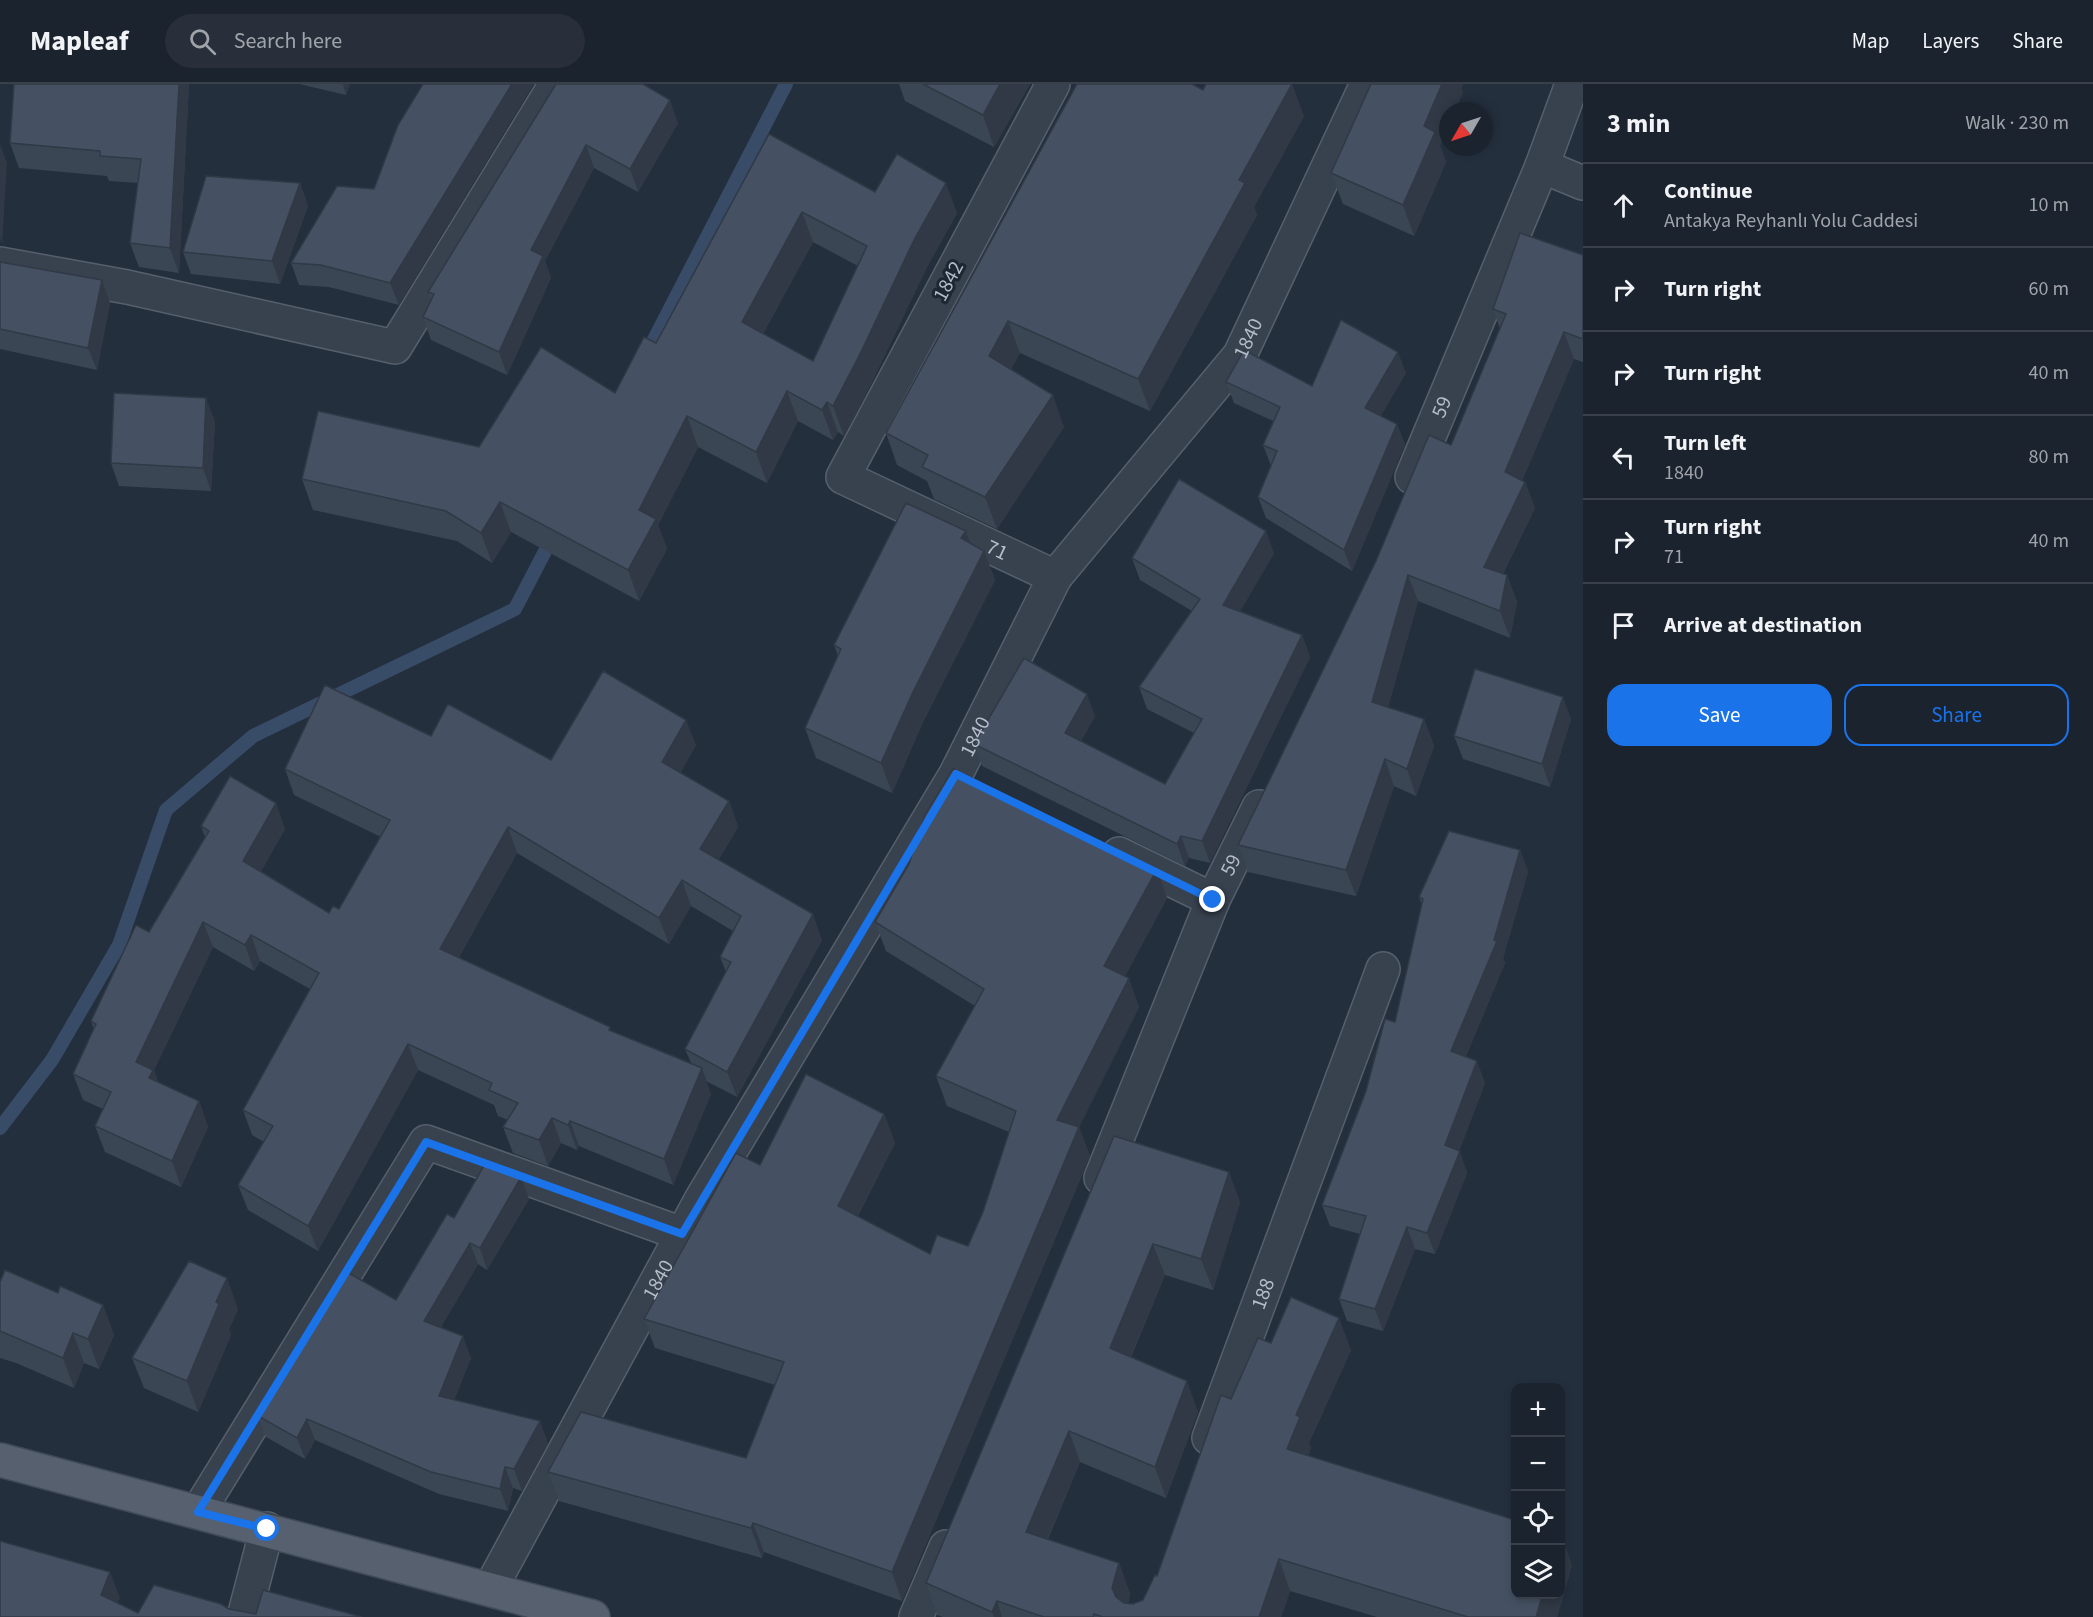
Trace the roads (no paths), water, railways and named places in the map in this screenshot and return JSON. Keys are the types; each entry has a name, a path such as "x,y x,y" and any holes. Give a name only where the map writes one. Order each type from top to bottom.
{"main road":[{"path":"0,1460 267,1529 584,1616"}],"street":[{"path":"0,264 127,287 395,347 556,84"},
{"name":"1842","path":"843,477 1053,84"},
{"name":"1840","path":"490,1589 682,1234 956,774 1055,577 1240,355 1367,84"},
{"name":"59","path":"1401,503 1542,166 1572,84"},
{"path":"1542,166 1583,183"},
{"name":"71","path":"843,477 1055,577"},
{"path":"956,774 988,790"},
{"name":"59","path":"1087,1210 1213,900 1270,783"},
{"path":"1095,843 1213,900"},
{"name":"188","path":"1200,1461 1383,969"},
{"path":"198,1512 426,1142 682,1234"},
{"path":"916,1617 958,1518"},
{"path":"244,1617 267,1529"}],"waterway":[{"path":"645,357 786,84"},
{"path":"0,1128 52,1060 119,945 166,810 253,736 515,609 554,534"}]}
